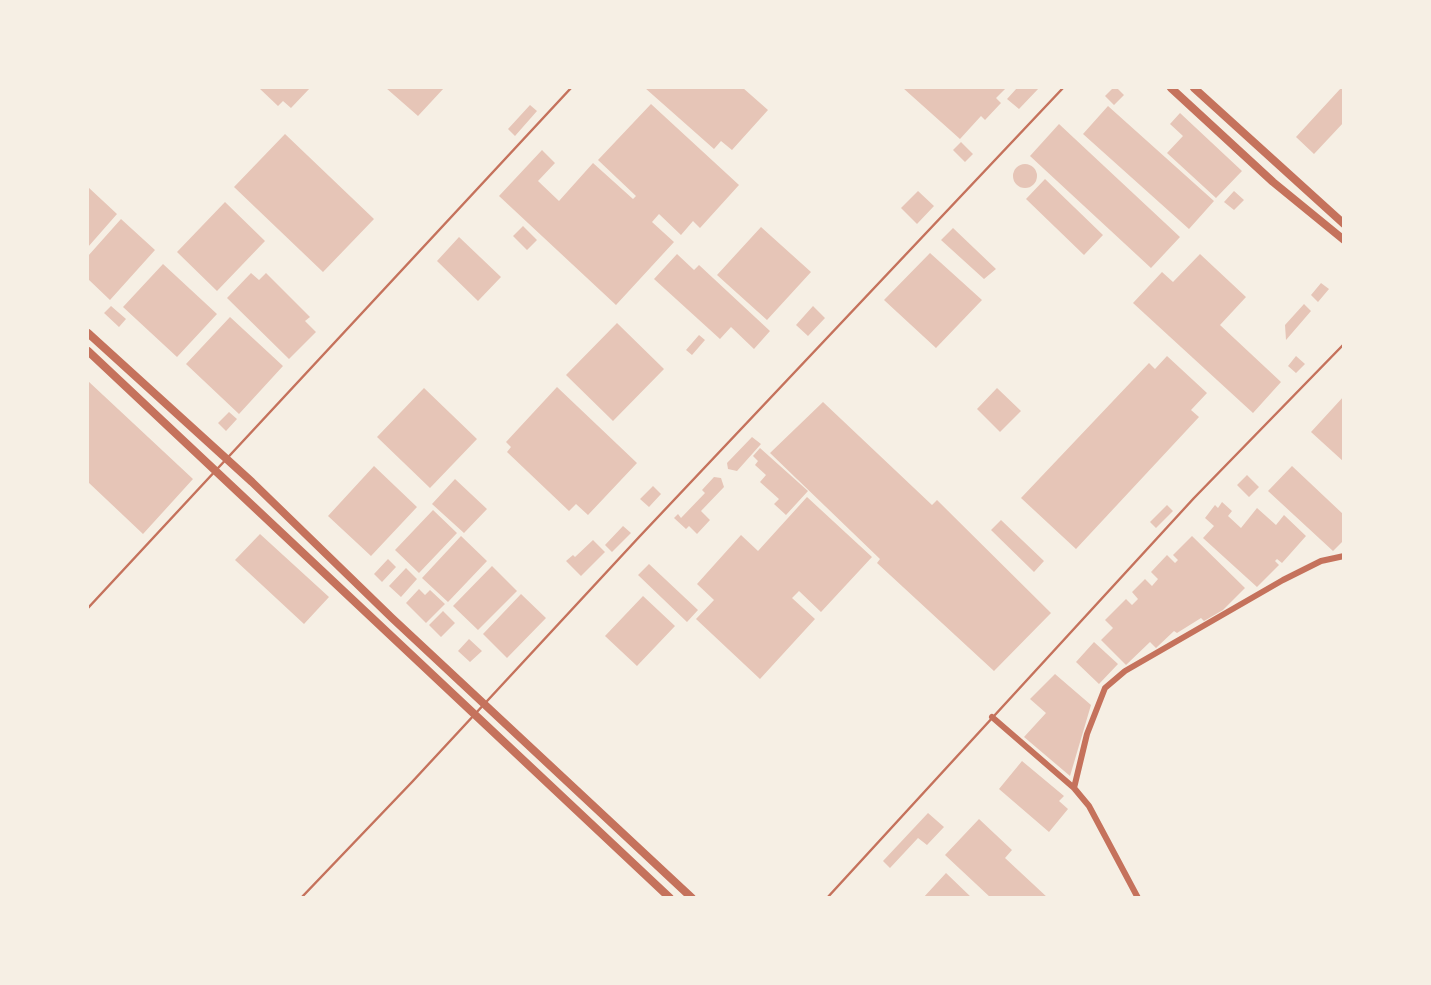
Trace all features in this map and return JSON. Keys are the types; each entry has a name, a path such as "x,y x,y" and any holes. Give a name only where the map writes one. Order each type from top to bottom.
{"street":[{"path":"1171,88 1273,182 1343,240"},
{"path":"1194,88 1343,224"},
{"path":"88,333 227,460 692,898"},
{"path":"88,351 670,898"},
{"path":"1074,788 1087,734 1105,688 1125,671 1283,580 1321,561 1343,556"},
{"path":"992,717 1074,788 1089,806 1138,898"}],"lane":[{"path":"88,608 571,88"},
{"path":"301,898 1063,88"},
{"path":"827,898 1194,498 1343,345"}],"building":[{"path":"259,88 310,88 291,108 283,101 278,106"},
{"path":"386,88 444,88 418,116"},
{"path":"645,88 743,88 768,110 732,150 721,141 714,149"},
{"path":"903,88 1006,88 996,98 1001,103 985,120 981,116 960,139"},
{"path":"1017,88 1039,88 1019,109 1007,99"},
{"path":"1113,88 1117,88 1124,95 1114,105 1105,96"},
{"path":"1341,88 1344,88 1344,122 1314,154 1296,137"},
{"path":"651,104 739,185 700,228 693,221 681,235 659,214 652,222 674,242 616,305 499,196 542,150 555,163 538,181 559,201 593,163 633,199 636,196 598,160"},
{"path":"530,105 537,111 515,136 508,129"},
{"path":"1108,106 1214,201 1189,229 1083,134"},
{"path":"1180,113 1242,171 1216,198 1167,153 1183,136 1170,124"},
{"path":"1059,124 1180,237 1151,268 1030,156"},
{"path":"285,134 374,219 323,272 234,187"},
{"path":"961,142 973,154 965,162 953,150"},
{"path":"1025,164 1036,171 1037,176 1030,187 1025,188 1014,181 1013,176 1020,165"},
{"path":"1045,179 1103,235 1084,255 1026,199"},
{"path":"88,187 117,214 88,247"},
{"path":"918,191 934,206 917,224 901,208"},
{"path":"1234,191 1244,200 1234,210 1224,202"},
{"path":"225,202 265,241 217,291 177,252"},
{"path":"121,219 155,250 110,300 88,279 88,256"},
{"path":"523,226 537,240 527,250 513,236"},
{"path":"761,227 811,272 767,320 717,275"},
{"path":"953,228 996,269 984,279 941,240"},
{"path":"459,237 501,277 478,301 437,261"},
{"path":"930,253 982,300 936,348 884,300"},
{"path":"677,254 694,270 699,265 770,331 754,349 731,327 720,339 654,279"},
{"path":"1200,254 1246,297 1220,325 1281,382 1253,413 1133,303 1162,272 1173,282"},
{"path":"163,264 217,314 177,357 123,307"},
{"path":"251,273 259,280 266,273 310,317 305,321 316,332 289,359 227,298"},
{"path":"1321,283 1329,289 1318,302 1311,295"},
{"path":"1304,304 1311,311 1286,340 1285,325"},
{"path":"111,306 126,319 119,327 104,313"},
{"path":"813,306 825,318 808,336 796,325"},
{"path":"230,317 283,366 239,414 186,364"},
{"path":"617,323 664,369 613,421 566,375"},
{"path":"699,335 705,340 692,355 686,350"},
{"path":"1167,356 1207,393 1191,410 1199,417 1076,549 1021,498 1149,363 1155,369"},
{"path":"1296,356 1305,364 1296,373 1288,366"},
{"path":"88,381 193,479 143,534 88,482"},
{"path":"557,387 637,463 588,515 576,504 569,511 507,452 511,447 506,442"},
{"path":"424,388 477,439 430,488 377,437"},
{"path":"997,388 1021,411 1000,432 977,409"},
{"path":"1344,396 1344,462 1311,432"},
{"path":"823,402 932,505 937,500 1051,613 994,671 877,563 880,559 770,453"},
{"path":"229,412 237,419 226,431 218,423"},
{"path":"752,437 761,444 737,471 728,469 727,463"},
{"path":"760,448 808,491 786,515 774,504 779,499 760,482 766,475 755,465 758,461 753,456"},
{"path":"374,466 417,507 371,556 328,516"},
{"path":"1292,466 1344,515 1344,540 1333,551 1268,491"},
{"path":"1247,475 1259,487 1249,497 1237,485"},
{"path":"714,477 721,478 724,487 701,511 710,520 697,534 689,526 686,529 674,518 678,514 681,518 705,493 702,490"},
{"path":"455,479 487,509 464,533 432,504"},
{"path":"653,486 661,494 649,507 640,499"},
{"path":"807,497 872,557 821,612 799,591 792,598 815,619 760,679 696,619 714,600 697,584 741,535 758,551"},
{"path":"1222,502 1232,511 1228,516 1241,528 1257,508 1276,525 1284,515 1306,536 1282,563 1277,559 1275,561 1279,565 1257,587 1203,538 1214,526 1205,518 1215,505 1218,508"},
{"path":"1167,505 1173,511 1156,528 1150,522"},
{"path":"433,510 457,533 419,573 395,550"},
{"path":"1001,520 1044,561 1034,572 991,530"},
{"path":"623,526 631,533 612,552 605,545"},
{"path":"260,534 329,597 304,624 235,560"},
{"path":"461,536 487,561 448,602 422,578"},
{"path":"1192,536 1245,588 1223,610 1204,621 1201,618 1177,633 1174,631 1156,648 1150,642 1126,665 1101,640 1113,628 1105,620 1126,599 1132,605 1138,599 1132,592 1145,579 1152,586 1158,579 1151,572 1167,555 1175,563 1178,560 1173,555"},
{"path":"593,540 605,552 581,576 566,561 573,555 575,557"},
{"path":"388,559 396,567 382,582 374,574"},
{"path":"649,564 698,610 687,622 638,575"},
{"path":"492,566 517,591 478,630 453,606"},
{"path":"406,568 417,579 401,597 389,586"},
{"path":"419,589 425,595 430,590 445,604 426,623 406,603"},
{"path":"521,594 546,618 507,658 483,634"},
{"path":"643,596 675,626 637,666 605,636"},
{"path":"443,611 455,623 441,637 429,625"},
{"path":"469,639 482,651 470,662 458,651"},
{"path":"1094,642 1118,664 1099,684 1076,662"},
{"path":"1055,674 1091,705 1070,776 1024,737 1046,713 1030,699"},
{"path":"1022,761 1064,796 1059,801 1068,809 1049,832 999,789"},
{"path":"928,813 944,827 927,845 918,838 890,868 883,861"},
{"path":"979,819 1012,850 1005,858 1048,898 991,898 945,855"},
{"path":"946,873 972,898 923,898"}]}
